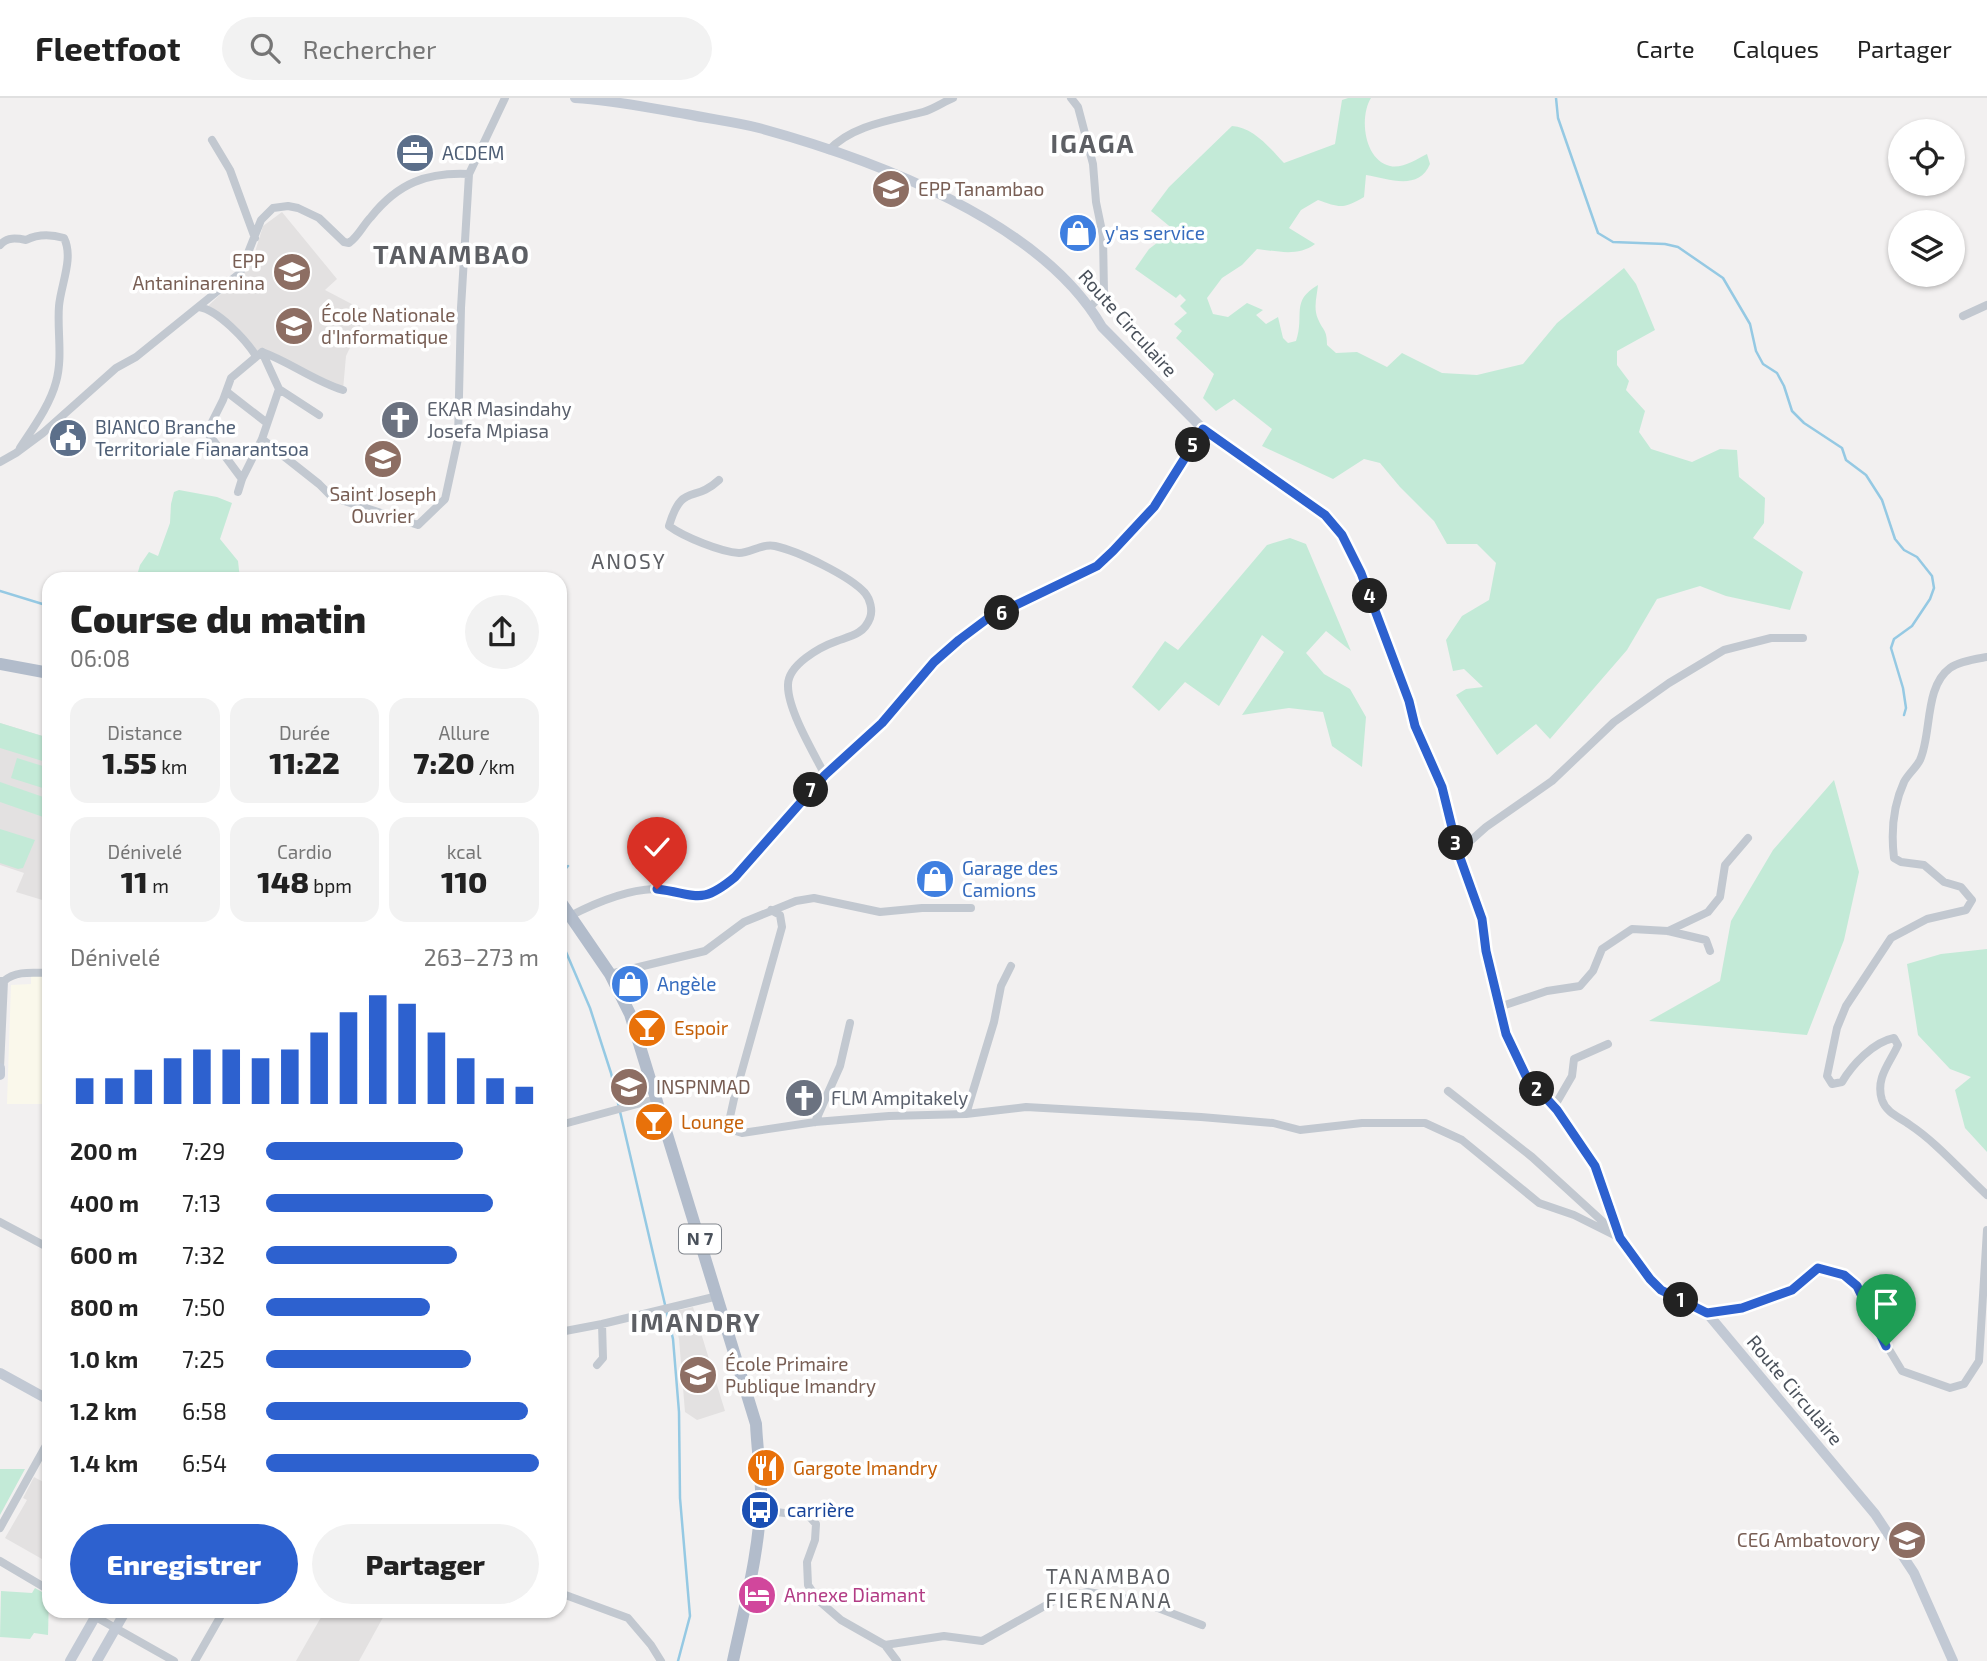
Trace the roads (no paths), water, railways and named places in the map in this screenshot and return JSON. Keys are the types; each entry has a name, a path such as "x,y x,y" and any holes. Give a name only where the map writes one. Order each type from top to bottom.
{"main road":[{"path":"0,664 42,672"},
{"name":"N 7","path":"567,912 610,974 630,1014 755,1424 761,1490 760,1510 754,1557 733,1661"}],"street":[{"path":"262,439 332,497 418,525 444,499 458,439 461,308 469,174 505,98"},
{"name":"Route Circulaire","path":"575,98 628,103 759,128 829,150 906,180 970,211 1034,250 1091,306 1102,327 1203,429 1325,515 1342,535 1361,573 1409,701 1415,726 1442,787 1458,852 1482,919 1486,951 1506,1034 1526,1076 1554,1107 1595,1166 1620,1238 1650,1279 1661,1290 1707,1313 1875,1514 1914,1573 1952,1661"},
{"path":"829,150 839,139 863,129 924,112 953,98"},
{"path":"1071,98 1078,107 1093,164 1096,202 1103,236 1104,293 1091,306"},
{"path":"212,141 230,170 255,238"},
{"path":"0,462 16,453 117,368 136,357 240,273 261,220 273,208 298,208 318,218 344,242 349,243 371,216 394,194 412,182 432,175 469,174"},
{"path":"0,245 4,240 26,240 51,234 64,238 69,248 59,305 59,360 56,382 47,403 16,453"},
{"path":"1963,316 1987,304"},
{"path":"198,307 206,308 220,317 259,354 279,389 319,415"},
{"path":"242,479 207,432 231,378 259,354"},
{"path":"259,354 282,360 329,386 343,390"},
{"path":"238,492 262,439 279,389"},
{"path":"227,392 267,423"},
{"path":"570,916 594,903 646,890 657,889 685,896 704,897 719,891 735,877 825,775 882,723 934,662 959,640 987,619 1097,566 1113,551 1154,507 1203,429"},
{"path":"719,480 712,487 680,499 669,526 688,539 739,553 761,546 774,546 828,568 867,595 872,612 868,624 858,634 832,643 803,660 792,671 787,684 793,707 825,775"},
{"path":"1458,852 1486,827 1552,781 1614,722 1669,683 1724,650 1771,639 1803,638"},
{"path":"1987,657 1950,668 1942,678 1928,714 1926,738 1920,760 1904,782 1892,826 1894,858 1901,862 1924,864 1944,882 1961,887 1972,900 1966,910 1927,919 1891,938 1846,1006 1837,1028 1827,1076 1832,1084 1842,1082 1851,1067 1885,1041 1894,1038 1898,1045 1886,1064 1882,1077 1882,1099 1889,1111 1912,1126 1987,1195"},
{"path":"1668,931 1708,912 1720,897 1725,865 1748,838"},
{"path":"610,974 705,951 744,922 796,901 814,898 880,912 922,908 971,908"},
{"path":"771,910 780,915 782,927 730,1117 732,1130 742,1133 815,1122 889,1116 967,1114 1026,1107 1273,1123 1300,1130 1362,1123 1425,1124 1462,1140 1539,1203 1574,1215 1620,1238"},
{"path":"1499,1007 1547,991 1580,986 1593,971 1602,949 1632,929 1668,931 1706,940 1710,951"},
{"path":"967,1114 994,1022 1001,986 1011,966"},
{"path":"0,1075 2,981 21,973 42,973"},
{"path":"815,1122 840,1066 850,1023"},
{"path":"1554,1107 1572,1076 1574,1059 1608,1044"},
{"path":"1448,1091 1532,1157 1620,1238"},
{"path":"567,1123 656,1099"},
{"path":"0,1222 42,1244"},
{"path":"1707,1313 1742,1308 1792,1290 1818,1268 1844,1275 1857,1286 1886,1346 1902,1371 1950,1388 1964,1384 1979,1361 1987,1230"},
{"path":"567,1331 718,1296"},
{"path":"597,1365 603,1358 602,1324"},
{"path":"0,1373 42,1396"},
{"path":"0,1528 42,1453"},
{"path":"760,1510 809,1516 816,1524 816,1540 807,1562 807,1585 818,1600 841,1620 885,1645 897,1661"},
{"path":"0,1561 42,1586"},
{"path":"885,1645 944,1636 982,1641 1059,1598 1088,1592 1140,1601 1202,1625"},
{"path":"567,1596 628,1618 651,1644 661,1661"},
{"path":"70,1661 92,1618"},
{"path":"101,1618 174,1661"},
{"path":"97,1661 122,1618"},
{"path":"195,1661 220,1618"}],"waterway":[{"path":"1556,98 1558,118 1598,233 1613,242 1678,247 1723,278 1750,324 1756,351 1763,364 1777,373 1784,386 1792,411 1804,423 1842,448 1846,460 1866,475 1882,500 1895,539 1904,550 1917,557 1932,576 1934,588 1930,599 1912,626 1894,639 1891,648 1903,688 1906,708 1904,715"},
{"path":"0,591 42,604"},
{"path":"567,954 590,1008 611,1073 673,1339 679,1412 680,1498 690,1616 678,1661"}],"place":[{"name":"ACDEM","path":"415,153"},
{"name":"EPP Tanambao","path":"891,189"},
{"name":"y'as service","path":"1078,233"},
{"name":"EPP Antaninarenina","path":"292,272"},
{"name":"École Nationale d'Informatique","path":"294,326"},
{"name":"EKAR Masindahy Josefa Mpiasa","path":"400,420"},
{"name":"BIANCO Branche Territoriale Fianarantsoa","path":"68,438"},
{"name":"Saint Joseph Ouvrier","path":"383,459"},
{"name":"Garage des Camions","path":"935,879"},
{"name":"Angèle","path":"630,984"},
{"name":"Espoir","path":"647,1028"},
{"name":"INSPNMAD","path":"629,1087"},
{"name":"FLM Ampitakely","path":"804,1098"},
{"name":"Lounge","path":"654,1122"},
{"name":"École Primaire Publique Imandry","path":"698,1375"},
{"name":"Gargote Imandry","path":"766,1468"},
{"name":"carrière","path":"760,1510"},
{"name":"CEG Ambatovory","path":"1907,1540"},
{"name":"Annexe Diamant","path":"757,1595"}],"district":[{"name":"IGAGA","path":"1093,144"},
{"name":"TANAMBAO","path":"452,255"},
{"name":"ANOSY","path":"629,562"},
{"name":"IMANDRY","path":"696,1323"},
{"name":"TANAMBAO FIERENANA","path":"1109,1589"}]}
